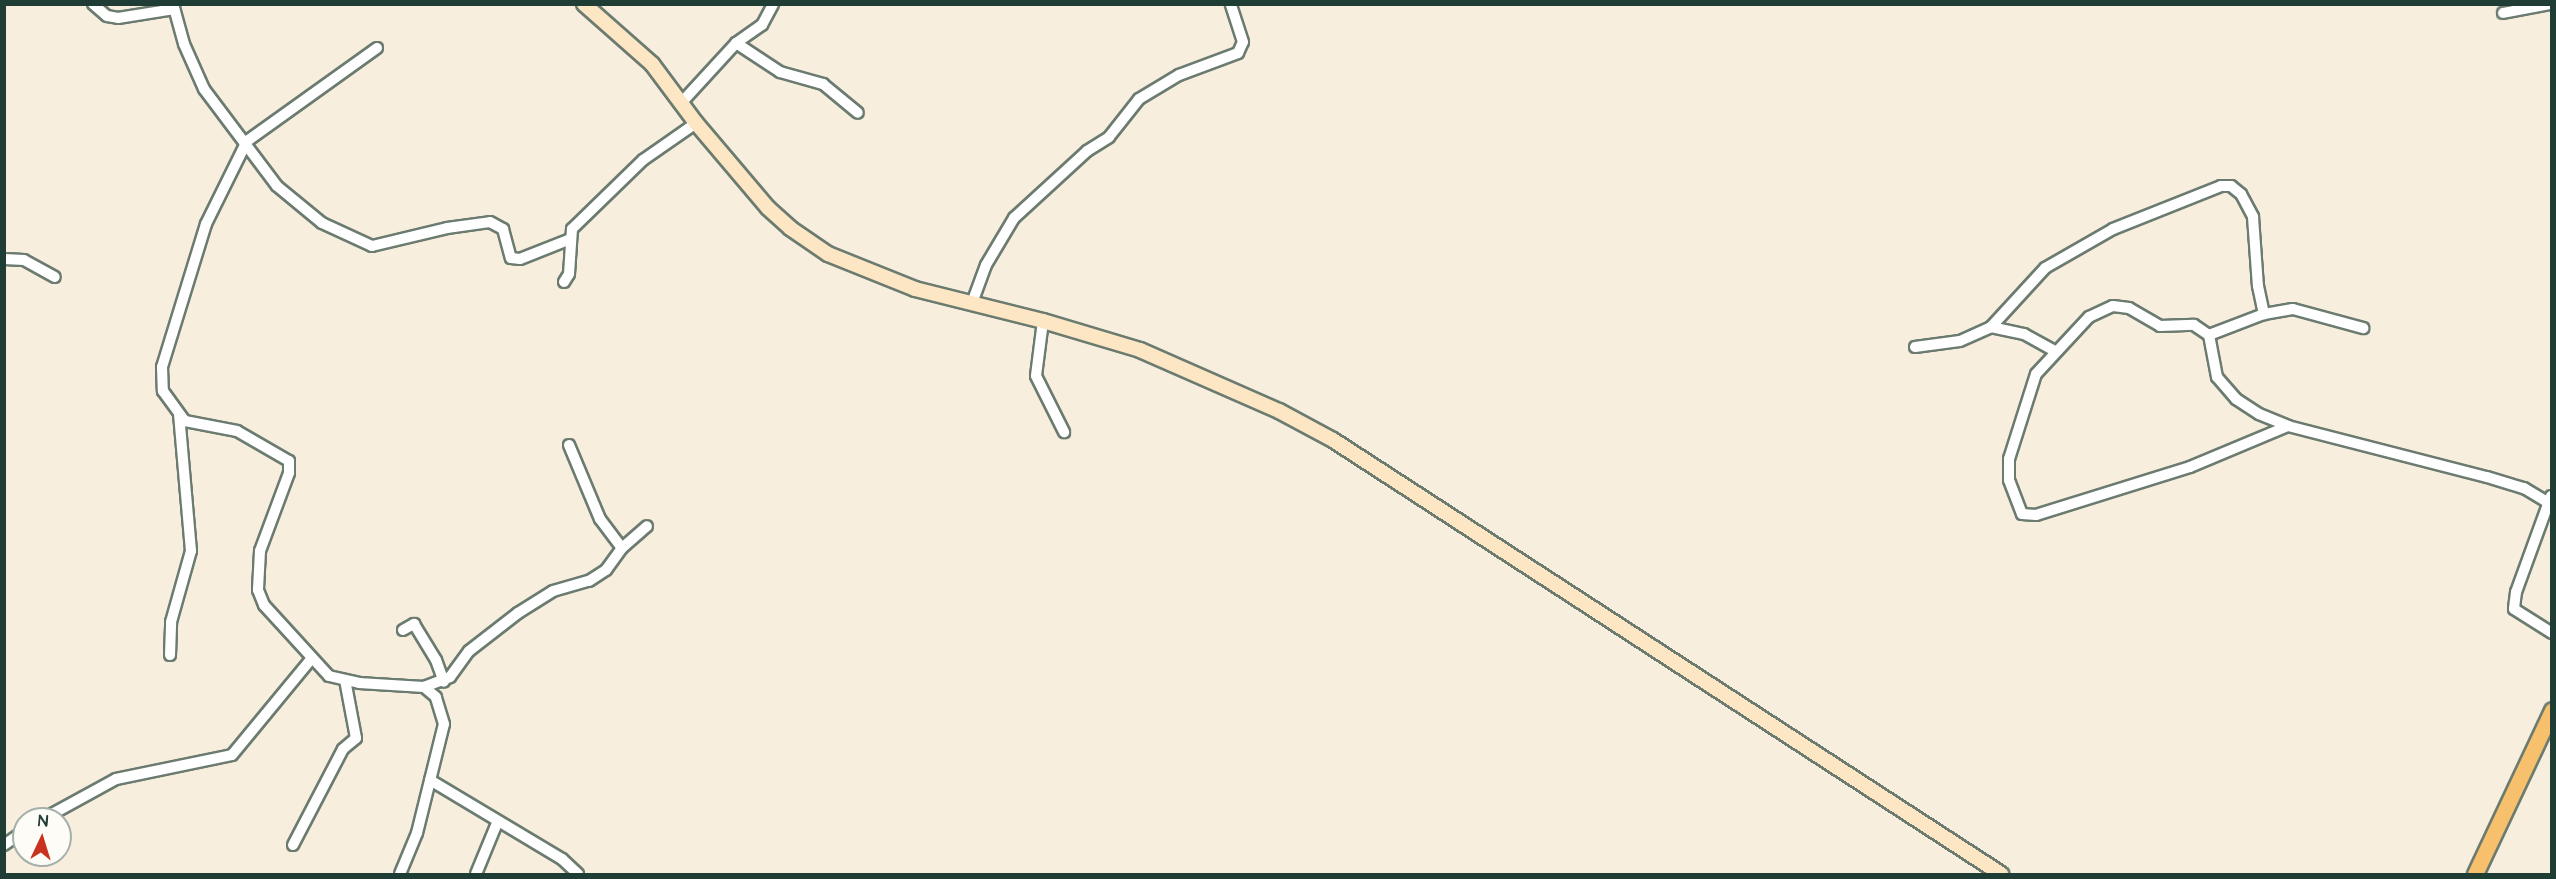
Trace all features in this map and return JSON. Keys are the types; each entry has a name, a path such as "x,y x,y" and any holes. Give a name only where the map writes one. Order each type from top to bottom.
{"main road":[{"path":"584,4 652,64 696,123 768,208 789,228 828,254 873,276 1043,321 1140,350 1224,384 1333,440 2001,874"},
{"path":"2475,874 2552,710"}],"street":[{"path":"93,4 107,16 118,18 173,7 184,44 204,88 288,197 322,223 372,246 482,222 497,224 503,229 512,258 520,259 568,240"},
{"path":"682,102 736,43 762,26 773,4"},
{"path":"972,303 986,265 1014,218 1088,151 1109,137 1139,99 1179,75 1238,53 1244,42 1230,4"},
{"path":"2503,13 2550,4"},
{"path":"736,43 780,72 823,84 858,113"},
{"path":"377,48 247,141 206,224 162,367 163,392 179,414 192,425 237,431 290,461 289,473 261,546 258,590 264,605 329,676 345,680 424,687 444,682 469,651 510,619 553,591 589,581 606,570 622,548 647,526"},
{"path":"564,282 568,274 568,240 572,229 643,160 696,123"},
{"path":"1915,347 1960,341 1991,327 2045,268 2113,229 2221,186 2232,186 2241,194 2253,217 2258,286 2264,314"},
{"path":"4,259 24,260 56,277"},
{"path":"2209,335 2194,325 2160,326 2129,308 2113,306 2089,316 2036,374 2009,459 2009,480 2022,514 2036,515 2190,467 2288,426"},
{"path":"2209,335 2264,314 2293,309 2363,328"},
{"path":"1043,321 1036,376 1064,432"},
{"path":"1991,327 2024,334 2055,351"},
{"path":"2209,335 2211,362 2217,377 2236,399 2288,426 2487,477 2524,488 2550,499 2516,592 2514,609 2552,633"},
{"path":"170,655 171,622 191,550 179,414"},
{"path":"568,445 600,519 622,548"},
{"path":"403,630 414,624 436,660 444,682"},
{"path":"64,807 116,778 232,755 311,659"},
{"path":"293,845 343,749 356,738 345,680"},
{"path":"400,874 417,833 444,716 436,697 424,687"},
{"path":"430,780 497,823 562,859 578,874"},
{"path":"476,874 497,823"}]}
